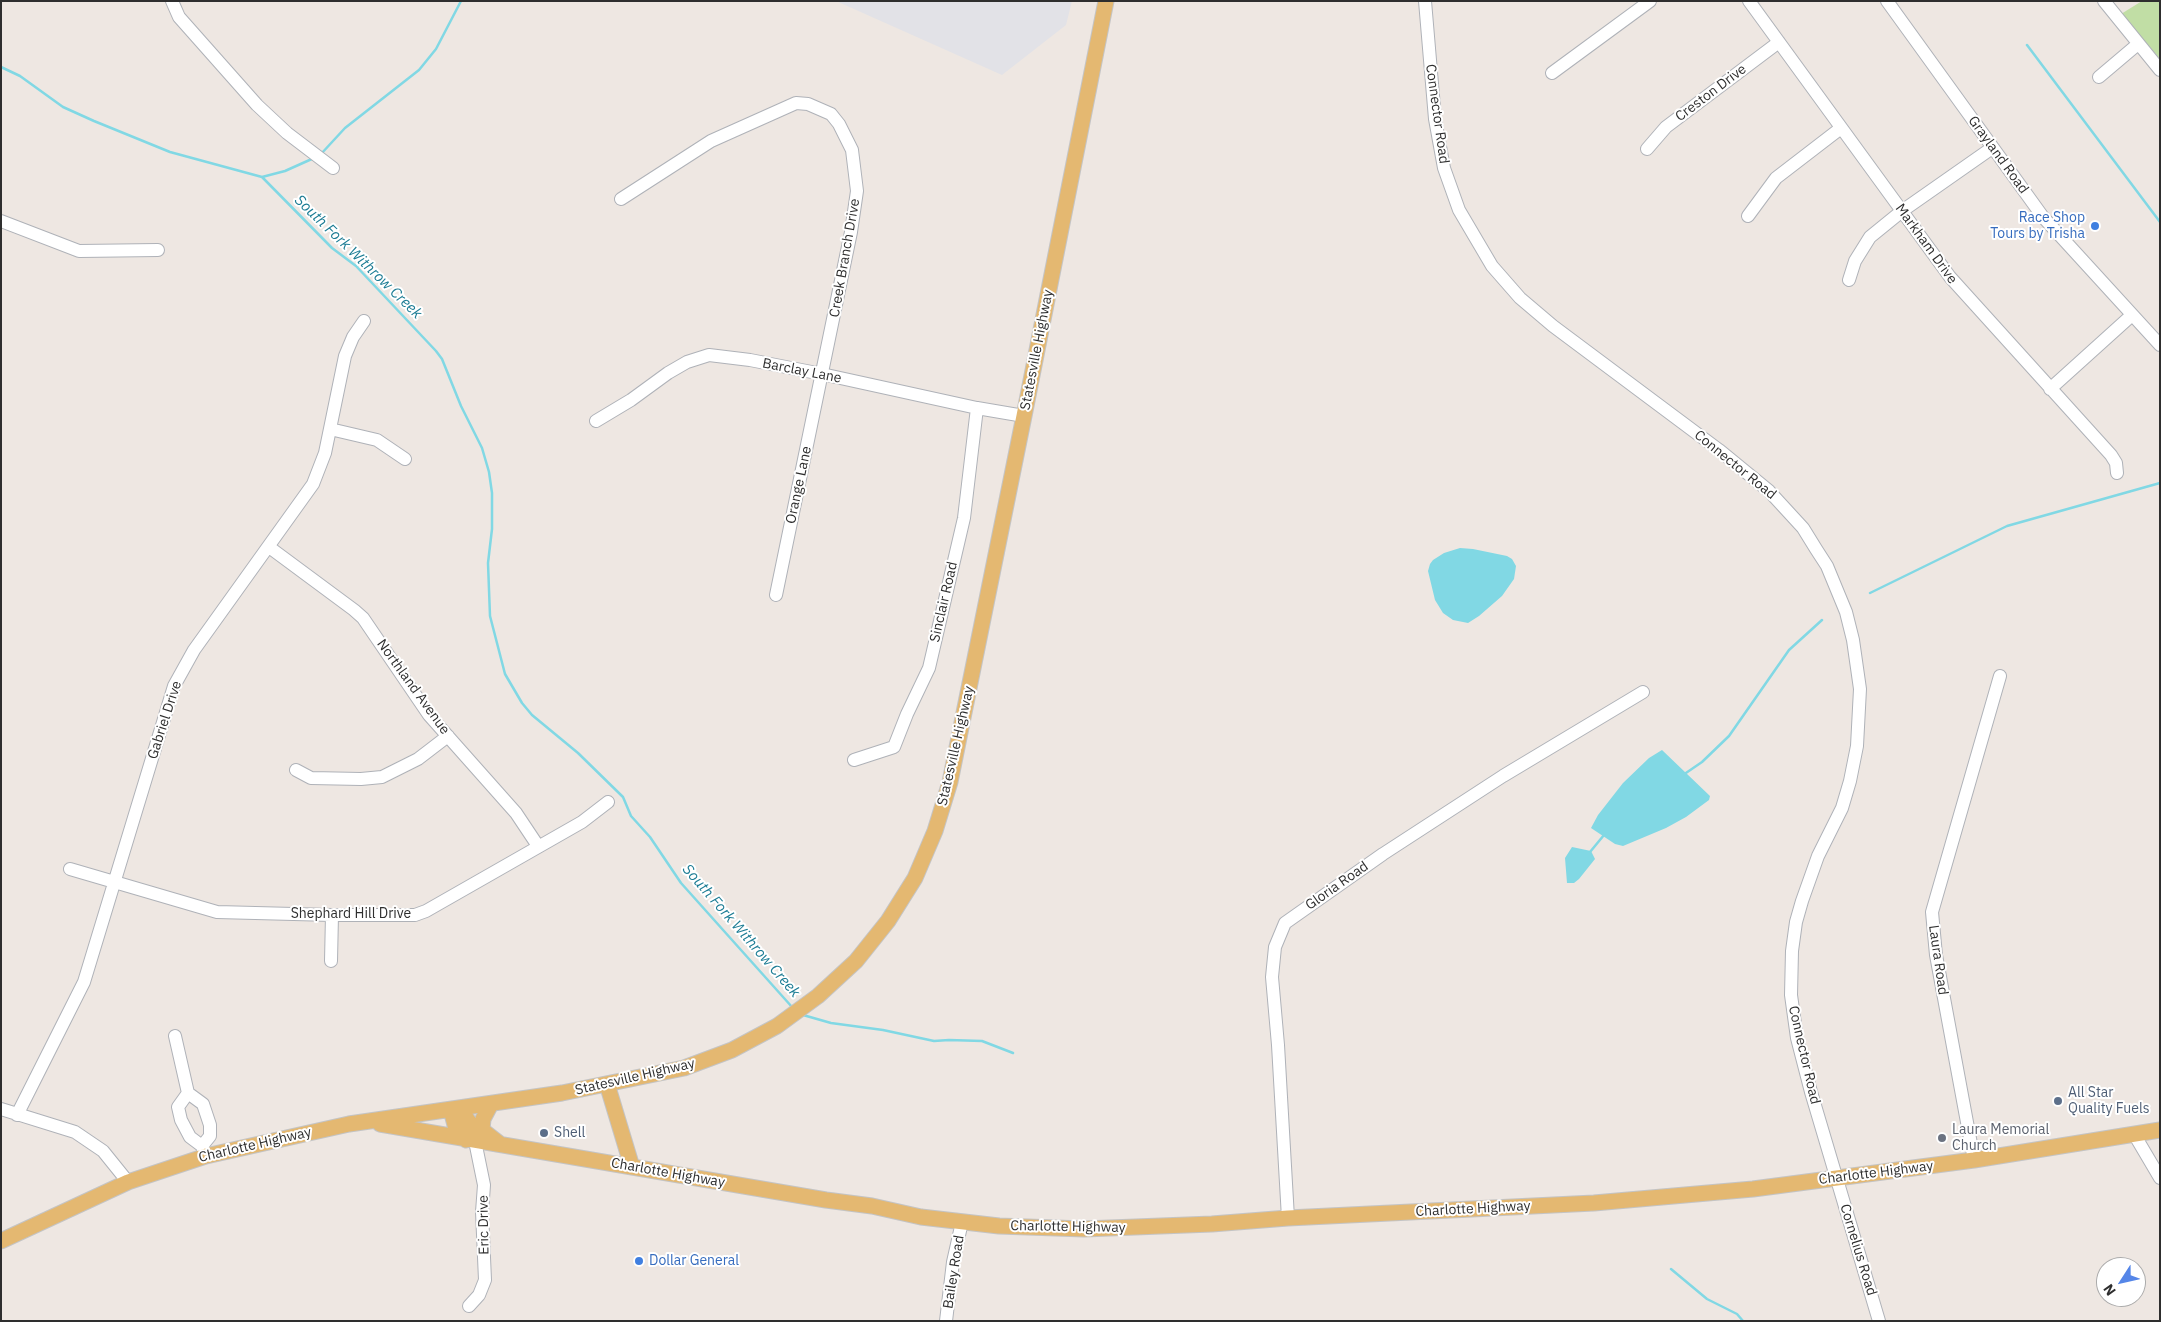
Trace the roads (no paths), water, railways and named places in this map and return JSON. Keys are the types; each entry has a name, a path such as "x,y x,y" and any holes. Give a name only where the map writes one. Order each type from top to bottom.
{"main road":[{"name":"Statesville Highway","path":"374,1122 562,1094 684,1068 732,1050 777,1026 818,996 849,967 888,921 918,870 935,831 950,782 1106,1"},
{"path":"607,1084 632,1167"},
{"path":"490,1104 483,1119 482,1130 498,1144"},
{"path":"456,1110 478,1133 498,1144"},
{"path":"456,1110 455,1125 471,1140"},
{"name":"Charlotte Highway","path":"1,1241 128,1182 204,1151 349,1124 374,1122 387,1126 962,1222 1084,1230 1594,1203 1753,1189 1974,1160 2160,1130"}],"street":[{"path":"172,1 179,17 257,104 332,168"},
{"name":"Connector Road","path":"1425,1 1435,119 1444,168 1459,210 1492,266 1520,298 1553,326 1719,450 1769,491 1803,528 1812,542 1827,566 1846,612 1858,664 1860,689 1857,746 1842,808 1818,856 1802,900 1796,922 1791,976 1793,1016 1801,1057 1837,1179"},
{"path":"1552,74 1650,1"},
{"name":"Markham Drive","path":"1750,1 1964,295 2111,455 2116,463 2117,473"},
{"name":"Grayland Road","path":"1886,1 2043,216 2160,345"},
{"path":"2104,1 2160,70"},
{"name":"Creston Drive","path":"1647,149 1666,126 1779,42"},
{"path":"2099,77 2138,44"},
{"name":"Creek Branch Drive","path":"621,199 711,141 783,107 796,103 808,104 830,114 840,124 852,150 857,191 850,241 822,374"},
{"path":"1748,216 1776,178 1841,128"},
{"path":"1849,280 1855,261 1870,237 1902,211 1992,148"},
{"path":"1,221 79,251 158,250"},
{"path":"2050,389 2132,315"},
{"name":"Gabriel Drive","path":"17,1115 84,982 174,686 194,650 313,484 325,453 345,356 353,337 364,321"},
{"name":"Barclay Lane","path":"596,421 631,400 668,373 687,362 709,355 750,360 977,408 1024,416"},
{"name":"Orange Lane","path":"776,595 822,374"},
{"name":"Sinclair Road","path":"854,760 894,747 929,668 964,518 977,408"},
{"path":"330,429 377,440 405,459"},
{"name":"Northland Avenue","path":"269,547 362,618 429,715 516,813 538,846"},
{"name":"Laura Road","path":"1974,1160 1936,955 1932,912 2000,676"},
{"name":"Gloria Road","path":"1288,1218 1272,977 1275,947 1285,922 1383,854 1503,776 1643,692"},
{"path":"296,770 312,778 361,779 382,777 418,759 448,736"},
{"name":"Shephard Hill Drive","path":"70,869 217,912 332,916 414,915 426,911 582,822 608,802"},
{"path":"331,961 332,916"},
{"path":"175,1036 188,1093 203,1104 210,1125 210,1136 204,1151 190,1138 178,1107 188,1093"},
{"path":"1,1109 75,1132 102,1151 128,1182"},
{"path":"2134,1134 2160,1178"},
{"name":"Eric Drive","path":"469,1306 479,1295 485,1280 482,1212 484,1185 471,1140"},
{"name":"Cornelius Road","path":"1837,1179 1879,1321"},
{"name":"Bailey Road","path":"946,1321 953,1262 962,1222"}],"water":[{"path":"1460,548 1507,556 1512,559 1516,566 1514,579 1502,596 1468,623 1453,620 1443,613 1435,600 1428,571 1433,560 1444,553"},
{"path":"1662,750 1710,796 1709,800 1686,817 1666,828 1623,846 1615,844 1591,828 1598,815 1623,783 1649,758"},
{"path":"1572,847 1591,851 1595,859 1579,879 1574,883 1567,883 1565,858"}],"waterway":[{"path":"321,154 345,128 419,70 436,49 461,1"},
{"path":"2027,45 2160,222"},
{"name":"South Fork Withrow Creek","path":"1,67 20,76 63,107 94,121 170,152 262,177 332,248 356,266 436,351 442,359 461,406 482,448 489,472 492,493 492,529 488,563 490,616 505,674 522,703 532,715 578,753 623,797 631,816 650,837 681,883 792,1007"},
{"path":"262,177 285,171 314,158"},
{"path":"1870,593 2007,526 2160,483"},
{"path":"1683,775 1702,762 1729,736 1789,650 1822,620"},
{"path":"1590,852 1604,835"},
{"name":"South Fork Withrow Creek","path":"803,1015 831,1023 883,1030 934,1041 982,1041 1013,1053"},
{"path":"1671,1269 1707,1299 1737,1314 1743,1321"}],"place":[{"name":"Race Shop Tours by Trisha","path":"2095,226"},
{"name":"All Star Quality Fuels","path":"2058,1101"},
{"name":"Shell","path":"544,1133"},
{"name":"Laura Memorial Church","path":"1942,1138"},
{"name":"Dollar General","path":"639,1261"}]}
